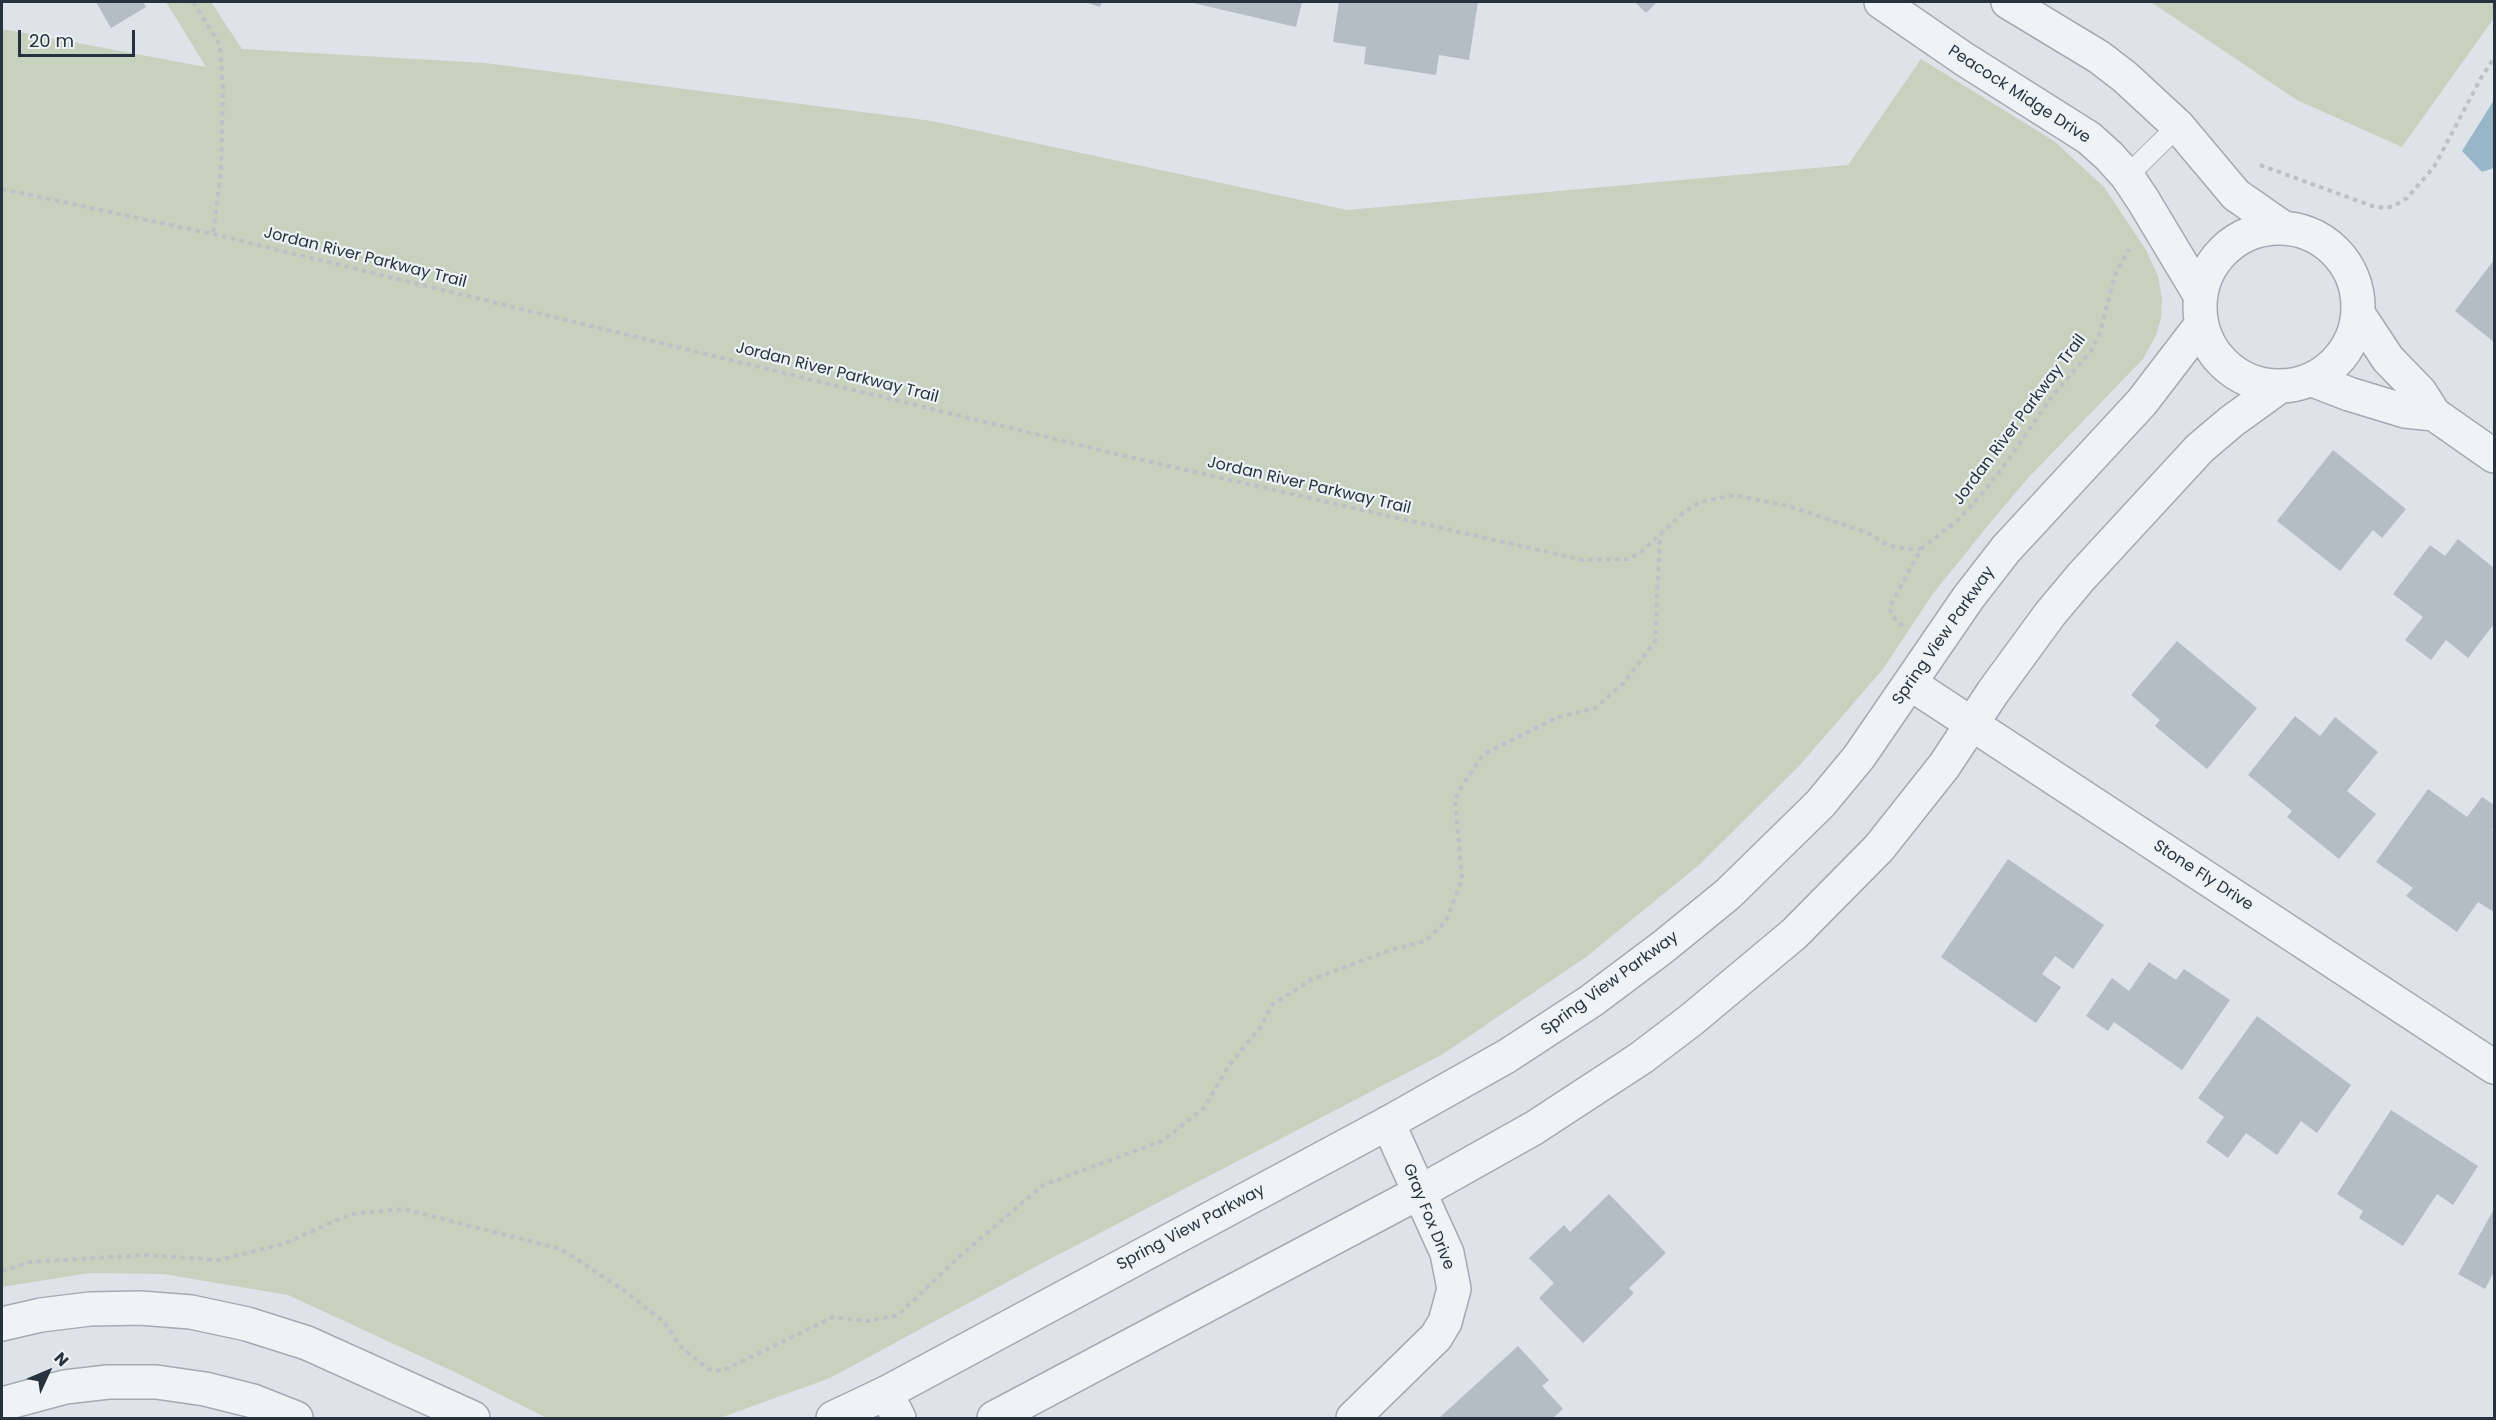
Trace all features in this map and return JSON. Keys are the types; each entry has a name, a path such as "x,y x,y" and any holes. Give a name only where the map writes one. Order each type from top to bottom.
{"street":[{"name":"Peacock Midge Drive","path":"1881,2 1972,65 2090,138 2127,176 2201,310"},
{"path":"2008,2 2099,57 2151,98 2178,126 2236,195 2282,227"},
{"path":"2282,227 2304,231 2323,240 2339,255 2351,273 2358,293 2359,315 2354,335 2344,353 2330,369 2313,380 2279,387 2253,382 2230,369 2211,350 2201,310 2207,272 2220,253 2238,238 2259,230 2282,227"},
{"name":"Spring View Parkway","path":"833,1419 893,1406 1507,1056 1591,1001 1663,948 1728,894 1820,804 1859,757 1968,598 2006,549 2142,402 2201,310"},
{"path":"2359,315 2388,359 2420,392 2434,414 2494,456"},
{"path":"2313,380 2405,411 2434,414"},
{"path":"994,1419 1420,1192 1534,1128 1641,1058 1742,978 1794,934 1879,848 1944,766 2050,614 2121,532 2200,448 2232,421 2279,387"},
{"name":"Stone Fly Drive","path":"1911,684 2494,1067"},
{"name":"Gray Fox Drive","path":"1353,1419 1431,1344 1445,1322 1454,1289 1447,1253 1388,1124"},
{"path":"2,1324 41,1315 90,1309 140,1308 203,1314 247,1324 307,1343 473,1419"},
{"path":"2,1404 65,1387 108,1382 156,1383 205,1389 253,1401 296,1419"}],"lane":[{"path":"2127,176 2178,126"}],"path":[{"path":"193,2 220,45 223,89 221,170 213,234"},
{"path":"2256,164 2372,206 2385,208 2394,206 2407,198 2434,167 2494,58"},
{"name":"Jordan River Parkway Trail","path":"2,189 213,234 1129,457 1583,560 1628,559 1641,552 1683,513 1700,502 1734,495 1789,506 1868,533 1887,545 1905,549 1921,549"},
{"name":"Jordan River Parkway Trail","path":"1907,629 1891,615 1890,606 1921,549 1965,512 2001,471 2051,398 2091,351 2099,336 2115,275 2130,247 2135,243"},
{"path":"2,1271 30,1262 147,1255 219,1260 283,1244 351,1214 404,1209 561,1249 622,1289 664,1322 682,1348 708,1369 722,1371 833,1317 868,1322 898,1315 960,1256 1043,1185 1162,1141 1204,1108 1229,1065 1260,1028 1272,1005 1312,979 1391,950 1425,941 1446,921 1462,879 1455,799 1484,754 1556,718 1595,708 1624,683 1655,641 1660,535"}],"green space":[{"path":"166,2 211,2 242,49 485,63 932,121 1347,210 1848,165 1921,59 2054,141 2104,187 2146,250 2158,276 2162,298 2161,318 2156,335 2143,359 2029,477 1990,523 1932,595 1883,669 1799,766 1699,865 1586,957 1443,1054 1048,1260 830,1378 720,1418 547,1418 461,1375 288,1295 164,1274 90,1273 2,1287 2,29 206,67"},
{"path":"2151,2 2494,2 2494,18 2402,147 2297,100"}],"water":[{"path":"2494,100 2494,168 2482,172 2462,151"}],"building":[{"path":"96,2 143,2 146,7 111,28"},
{"path":"1085,2 1102,2 1100,7"},
{"path":"1189,2 1302,2 1296,27"},
{"path":"1339,2 1478,2 1469,60 1439,55 1436,75 1364,64 1366,47 1333,42"},
{"path":"1635,2 1657,2 1646,13"},
{"path":"2494,260 2494,342 2455,311"},
{"path":"2333,450 2406,509 2382,538 2373,530 2340,571 2277,521"},
{"path":"2458,539 2494,568 2494,624 2468,658 2446,640 2431,660 2405,640 2423,617 2393,594 2430,545 2445,556"},
{"path":"2177,641 2257,708 2207,769 2155,726 2160,720 2131,695"},
{"path":"2295,716 2320,736 2335,717 2378,752 2347,791 2376,814 2339,859 2287,817 2292,811 2248,775"},
{"path":"2428,789 2467,817 2482,797 2494,805 2492,830 2494,831 2494,912 2478,902 2457,932 2406,896 2413,888 2376,862"},
{"path":"2008,859 2104,925 2073,969 2055,956 2042,974 2061,987 2036,1023 1941,957"},
{"path":"2149,962 2176,980 2184,969 2230,1000 2182,1070 2114,1022 2108,1031 2086,1016 2112,978 2129,991"},
{"path":"2257,1016 2351,1085 2317,1133 2301,1121 2277,1155 2246,1133 2228,1158 2206,1142 2224,1117 2198,1098"},
{"path":"2391,1110 2478,1166 2453,1205 2437,1194 2403,1246 2359,1218 2363,1211 2337,1194"},
{"path":"1609,1194 1666,1253 1629,1288 1634,1293 1583,1343 1539,1298 1554,1283 1529,1258 1564,1225 1570,1232"},
{"path":"2494,1209 2494,1272 2485,1289 2458,1274"},
{"path":"1518,1346 1549,1380 1542,1386 1563,1409 1553,1418 1439,1418"}]}
